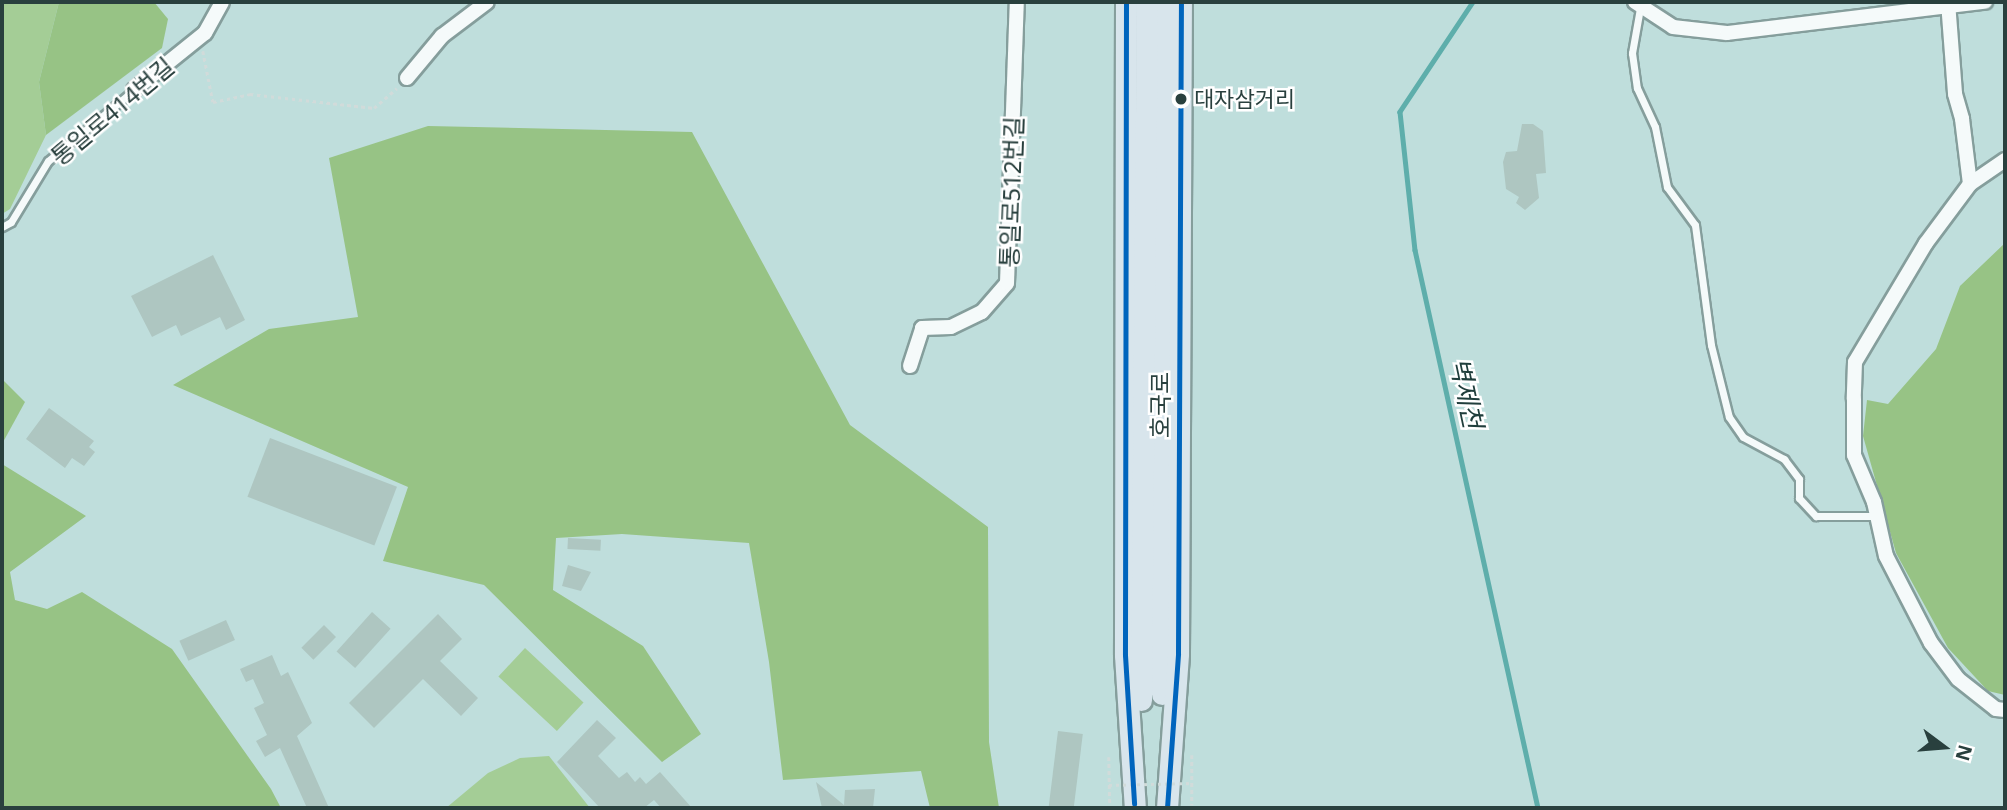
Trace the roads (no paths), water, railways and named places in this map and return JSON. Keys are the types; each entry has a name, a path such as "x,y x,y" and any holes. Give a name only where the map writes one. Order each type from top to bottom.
{"main road":[{"path":"1126,2 1125,655 1135,808"},
{"name":"호국로","path":"1140,808 1147,2"},
{"name":"호국로","path":"1162,2 1166,808"},
{"path":"1166,808 1178,653 1181,2"}],"street":[{"name":"통일로414번길","path":"134,90 205,33 222,2"},
{"path":"407,78 442,36 487,2"},
{"name":"통일로512번길","path":"910,366 922,328 951,327 982,312 1007,284 1017,2"},
{"path":"1637,5 1673,27 1727,33 1948,4 1985,2"},
{"path":"1948,4 1955,94 1962,119 1970,184"},
{"path":"2005,160 1970,184 1926,243 1855,362 1854,455 1877,516 1886,556 1931,643 1958,679 1996,709 2005,710"}],"lane":[{"path":"1637,5 1632,53 1637,88 1655,127 1667,187 1695,225 1712,345 1729,418 1743,437 1784,459 1799,479 1799,498 1816,516 1877,516"},
{"name":"통일로414번길","path":"2,227 11,222 48,161 134,90"}],"waterway":[{"name":"벽제천","path":"1473,2 1400,112 1415,250 1538,808"}],"place":[{"name":"대자삼거리","path":"1181,99"}]}
